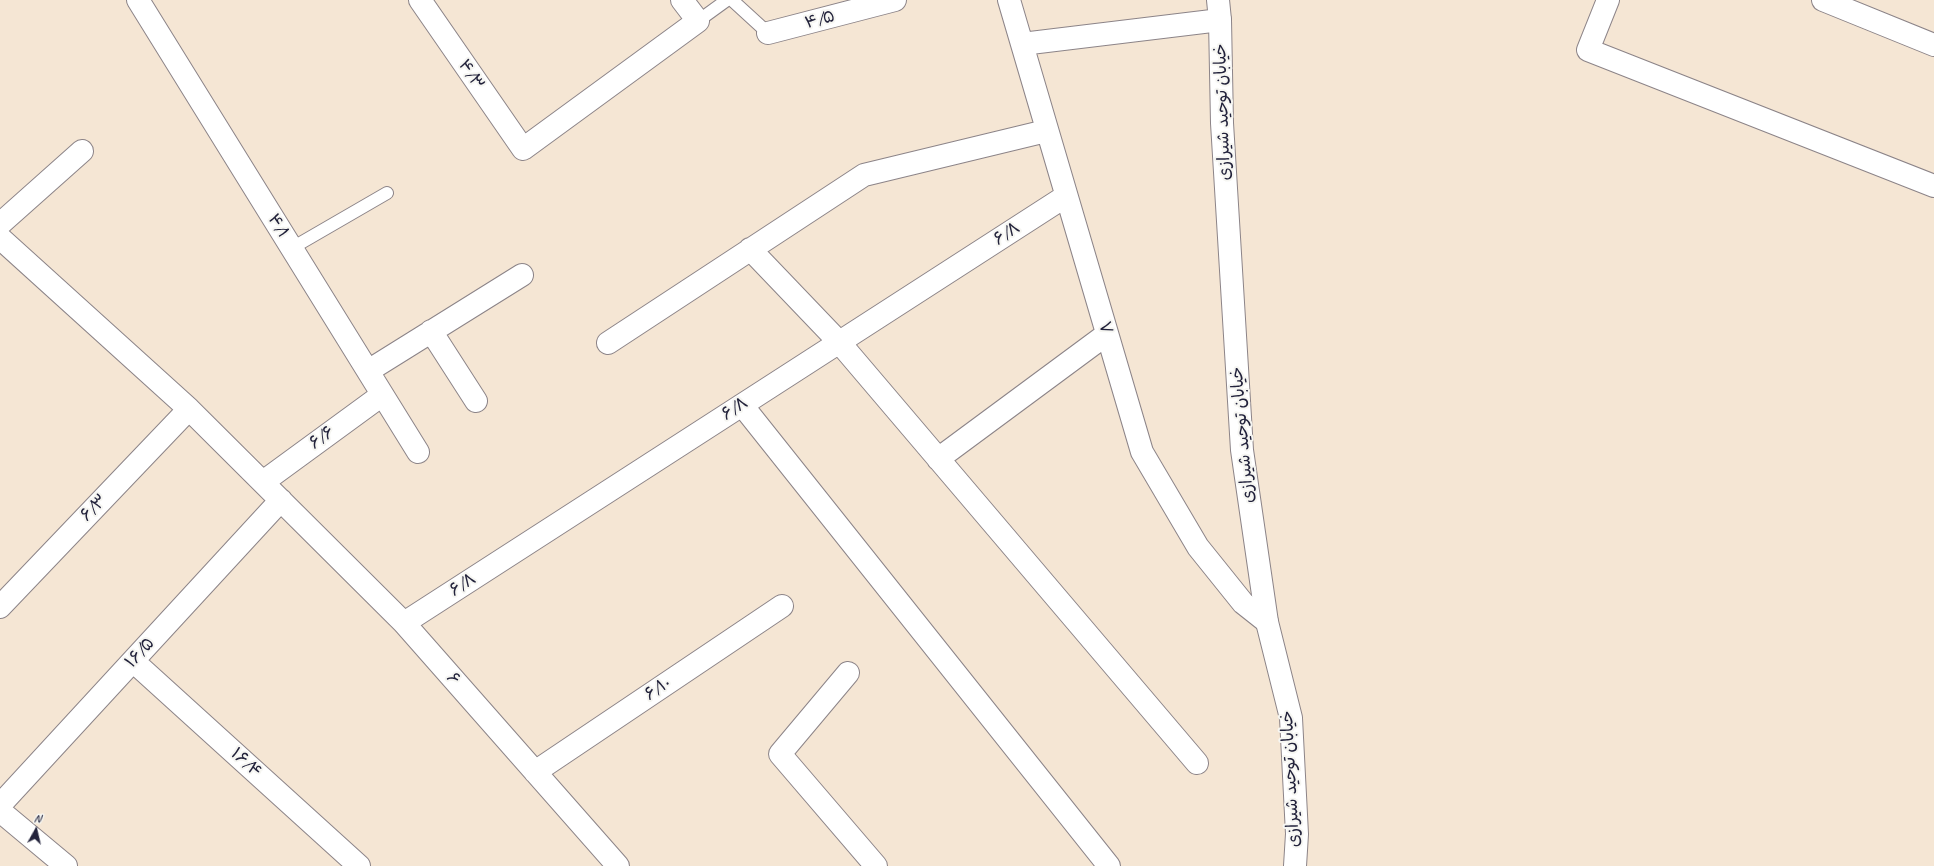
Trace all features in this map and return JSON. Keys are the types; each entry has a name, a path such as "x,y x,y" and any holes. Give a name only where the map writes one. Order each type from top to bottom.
{"street":[{"name":"۴/۱","path":"138,0 418,452"},
{"name":"۴/۳","path":"420,0 523,149 698,21"},
{"path":"682,0 698,21"},
{"name":"۴/۵","path":"768,33 895,0"},
{"name":"۷","path":"1009,0 1046,131 1142,452 1198,547 1243,603 1267,622"},
{"path":"1608,0 1588,50 1934,186"},
{"path":"1823,0 1934,45"},
{"path":"1022,44 1219,10"},
{"name":"خیابان توحید شیرازی","path":"1219,10 1222,123 1242,450 1267,622 1291,718 1297,834 1294,866"},
{"path":"608,343 864,175 1046,131"},
{"path":"0,224 82,151"},
{"name":"۶/۸","path":"404,623 1066,196"},
{"name":"۶","path":"0,238 188,409 404,623 618,866"},
{"path":"750,249 839,342 1197,764"},
{"path":"368,371 522,275"},
{"path":"431,331 476,401"},
{"path":"938,459 1107,334"},
{"name":"۶/۶","path":"262,482 382,395"},
{"path":"742,405 1109,866"},
{"name":"۶/۳","path":"0,607 188,409"},
{"name":"۱۶/۵","path":"0,805 281,500"},
{"name":"۶/۱۰","path":"535,772 782,606"},
{"name":"۱۶/۴","path":"133,661 359,866"},
{"path":"848,673 780,754 876,866"},
{"path":"0,811 66,866"}],"lane":[{"path":"698,21 726,0"},
{"path":"732,0 768,33"},
{"path":"292,248 387,193"}]}
